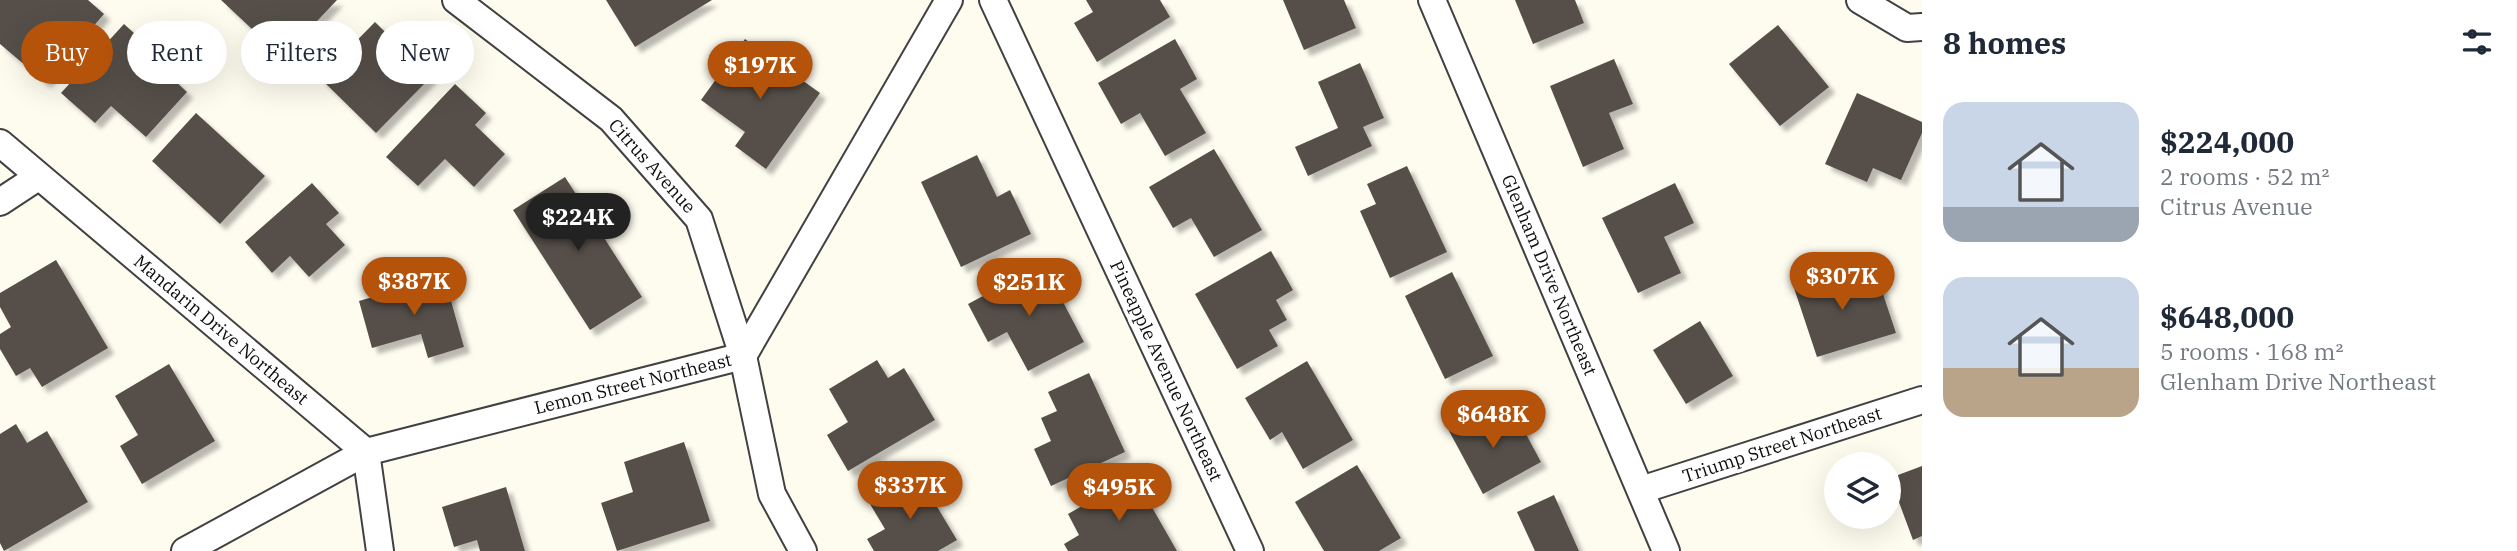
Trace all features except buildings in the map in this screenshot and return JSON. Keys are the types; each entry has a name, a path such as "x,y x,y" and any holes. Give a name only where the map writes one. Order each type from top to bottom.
{"street":[{"name":"Citrus Avenue","path":"457,0 611,119 699,219 743,356 772,494 803,551"},
{"name":"Lemon Street Northeast","path":"185,551 366,452 743,356 949,0"},
{"name":"Pineapple Avenue Northeast","path":"993,0 1250,551"},
{"name":"Glenham Drive Northeast","path":"1432,0 1666,551"},
{"path":"1860,0 1907,28 1922,27"},
{"name":"Mandarin Drive Northeast","path":"0,144 366,452"},
{"path":"0,202 38,177"},
{"name":"Triump Street Northeast","path":"1641,490 1922,400"},
{"path":"366,452 380,551"}]}
